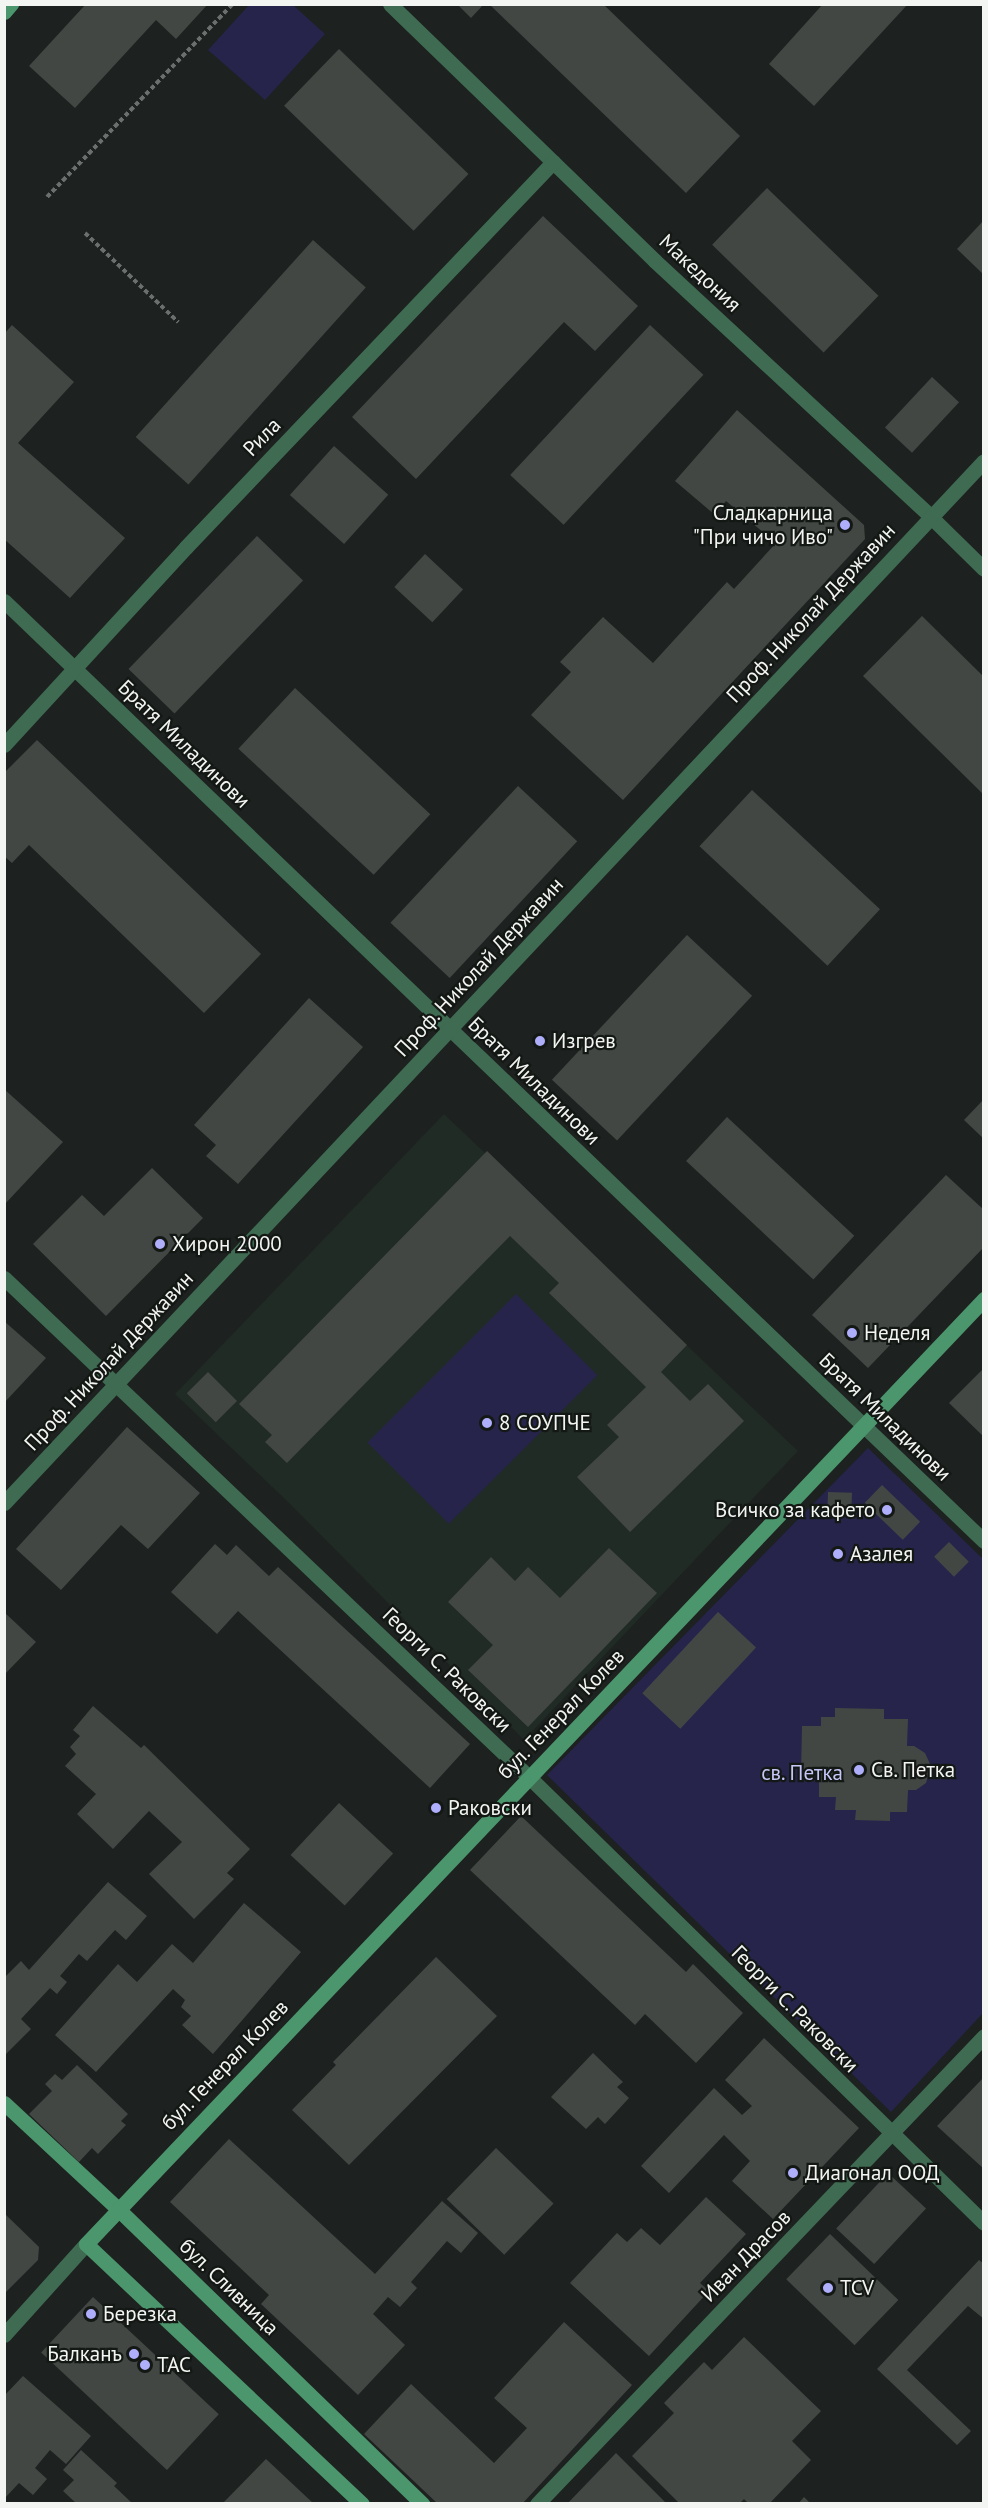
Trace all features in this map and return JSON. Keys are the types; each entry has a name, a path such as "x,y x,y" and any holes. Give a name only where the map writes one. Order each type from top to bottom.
{"street":[{"path":"4,12 11,4"},
{"name":"Македония","path":"390,4 655,261 931,516 984,569"},
{"name":"Рила","path":"4,744 553,162"},
{"name":"Проф. Николай Державин","path":"4,1503 984,461"},
{"name":"Братя Миладинови","path":"4,601 984,1541"},
{"name":"Георги С. Раковски","path":"4,1278 529,1777 984,2223"},
{"name":"бул. Генерал Колев","path":"86,2244 984,1299"},
{"name":"Иван Драсов","path":"537,2504 984,2036"},
{"name":"бул. Сливница","path":"4,2103 422,2504"},
{"path":"4,2335 86,2244 362,2504"}],"path":[{"path":"47,197 233,4"},
{"path":"85,233 178,322"}],"shaded area":[{"name":"8 СОУПЧЕ","path":"444,1114 798,1451 524,1740 288,1502 175,1394"}],"green space":[{"path":"250,4 293,5 325,34 265,100 208,50"},
{"path":"516,1294 597,1375 449,1524 368,1442"},
{"name":"св. Петка","path":"868,1448 983,1559 983,2013 891,2112 547,1775"}],"building":[{"path":"86,4 208,4 176,39 156,20 75,108 29,66"},
{"path":"457,4 484,4 471,18"},
{"path":"489,4 603,4 740,136 686,193"},
{"path":"823,4 908,4 814,106 769,64"},
{"path":"339,49 468,174 414,231 284,106"},
{"path":"767,188 878,296 824,352 712,245"},
{"path":"543,216 638,306 595,351 564,322 416,479 352,417"},
{"path":"984,220 984,275 957,249"},
{"path":"313,240 366,288 188,484 136,437"},
{"path":"12,325 74,382 18,443 125,538 70,598 4,539 4,334"},
{"path":"650,325 703,375 564,525 510,475"},
{"path":"932,377 959,402 912,453 885,427"},
{"path":"737,410 864,525 865,539 623,800 531,715 571,672 560,662 603,617 653,663 727,582 734,589 776,543 726,501 715,515 675,481"},
{"path":"334,446 388,495 344,544 290,495"},
{"path":"257,536 303,580 175,714 128,669"},
{"path":"425,554 463,589 432,622 394,587"},
{"path":"922,616 984,677 984,795 863,676"},
{"path":"295,688 430,814 374,875 238,749"},
{"path":"37,740 261,954 204,1013 29,845 12,863 4,856 4,773"},
{"path":"518,786 577,841 450,978 390,923"},
{"path":"752,790 880,909 827,966 699,846"},
{"path":"687,935 752,996 617,1141 552,1080"},
{"path":"309,998 363,1047 238,1184 206,1156 216,1145 194,1125"},
{"path":"4,1089 63,1142 4,1205"},
{"path":"984,1099 984,1139 964,1120"},
{"path":"727,1117 854,1236 813,1280 686,1161"},
{"path":"487,1151 687,1345 661,1372 690,1401 708,1384 744,1421 630,1532 577,1477 619,1437 607,1425 646,1387 549,1293 559,1283 510,1236 287,1463 265,1442 272,1435 239,1404"},
{"path":"152,1168 203,1218 106,1316 33,1244 82,1195 104,1216"},
{"path":"946,1175 984,1210 984,1247 868,1368 812,1315"},
{"path":"4,1321 46,1358 4,1403"},
{"path":"984,1368 984,1437 949,1403"},
{"path":"208,1372 237,1401 216,1422 187,1393"},
{"path":"127,1427 200,1493 148,1549 121,1525 61,1590 16,1549"},
{"path":"882,1485 920,1522 903,1540 865,1503"},
{"path":"828,1492 852,1493 851,1515 827,1514"},
{"path":"949,1542 969,1562 954,1577 934,1557"},
{"path":"215,1544 227,1555 236,1545 269,1576 278,1567 470,1744 430,1788 238,1611 217,1634 171,1592"},
{"path":"609,1548 657,1593 528,1727 468,1670 493,1645 448,1602 491,1557 515,1581 528,1567 560,1598"},
{"path":"4,1612 36,1642 4,1675"},
{"path":"718,1612 756,1647 680,1729 642,1693"},
{"path":"93,1706 141,1748 144,1745 250,1849 227,1873 234,1879 194,1919 149,1874 182,1842 149,1811 113,1849 77,1814 96,1794 65,1766 76,1754 70,1747 80,1736 73,1730"},
{"path":"835,1708 884,1709 884,1719 908,1719 907,1746 914,1746 925,1753 931,1766 926,1783 916,1790 908,1790 907,1812 890,1812 890,1821 855,1820 856,1810 835,1810 836,1797 819,1797 819,1772 801,1772 802,1726 821,1726 821,1717 835,1717"},
{"path":"339,1803 393,1853 345,1905 291,1855"},
{"path":"521,1816 686,1972 693,1964 743,2013 696,2063 645,2014 635,2025 470,1870"},
{"path":"108,1882 147,1916 126,1940 115,1930 87,1961 79,1954 60,1976 67,1982 57,1994 50,1988 21,2019 31,2029 4,2056 4,1978 21,1961 29,1970"},
{"path":"244,1903 301,1952 213,2054 182,2025 191,2016 181,2007 185,2000 173,1989 96,2072 55,2035 118,1964 137,1982 172,1944 193,1963"},
{"path":"436,1957 497,2016 349,2165 292,2110 336,2065 333,2062"},
{"path":"764,2038 859,2128 773,2219 732,2181 750,2161 724,2135 669,2193 641,2166 714,2088 742,2115 752,2106 725,2080"},
{"path":"593,2053 623,2082 617,2087 629,2098 605,2124 598,2117 586,2129 551,2097"},
{"path":"77,2065 128,2114 121,2121 126,2125 98,2154 92,2148 79,2162 29,2114 52,2091 45,2084 55,2074 62,2080"},
{"path":"984,2077 984,2169 937,2126"},
{"path":"229,2139 375,2274 442,2201 478,2233 461,2253 447,2241 411,2282 417,2288 400,2307 388,2297 373,2314 405,2345 358,2395 261,2304 269,2295 170,2202"},
{"path":"496,2148 554,2204 504,2255 447,2199"},
{"path":"888,2173 926,2208 874,2264 836,2229"},
{"path":"706,2197 746,2234 700,2283 709,2291 649,2356 570,2283 617,2233 627,2242 641,2228 660,2245"},
{"path":"4,2213 39,2247 38,2260 4,2294"},
{"path":"830,2234 898,2300 855,2345 786,2279"},
{"path":"979,2260 984,2264 984,2319 968,2306 907,2370 971,2431 957,2445 877,2369"},
{"path":"93,2297 219,2414 167,2470 41,2353"},
{"path":"564,2322 632,2385 522,2504 438,2504 364,2434 411,2384 494,2463 527,2428 494,2398"},
{"path":"744,2337 821,2411 792,2441 811,2460 769,2504 749,2504 744,2499 739,2504 680,2504 632,2456 674,2413 664,2403 704,2362 712,2370"},
{"path":"23,2376 91,2436 66,2464 50,2450 35,2468 47,2479 33,2495 19,2483 4,2499 4,2396"},
{"path":"81,2450 117,2483 114,2486 133,2504 77,2504 63,2491 74,2480 63,2470"},
{"path":"616,2453 667,2504 567,2504"},
{"path":"266,2459 314,2504 222,2504"},
{"path":"804,2497 811,2504 798,2504"}],"place":[{"name":"Сладкарница \"При чичо Иво\"","path":"845,525"},
{"name":"Изгрев","path":"540,1041"},
{"name":"Хирон 2000","path":"160,1244"},
{"name":"Неделя","path":"852,1333"},
{"name":"8 СОУПЧЕ","path":"487,1423"},
{"name":"Всичко за кафето","path":"887,1510"},
{"name":"Азалея","path":"838,1554"},
{"name":"Св. Петка","path":"859,1770"},
{"name":"Раковски","path":"436,1808"},
{"name":"Диагонал ООД","path":"793,2173"},
{"name":"TCV","path":"828,2288"},
{"name":"Березка","path":"91,2314"},
{"name":"Балканъ","path":"134,2354"},
{"name":"TAC","path":"145,2365"}]}
